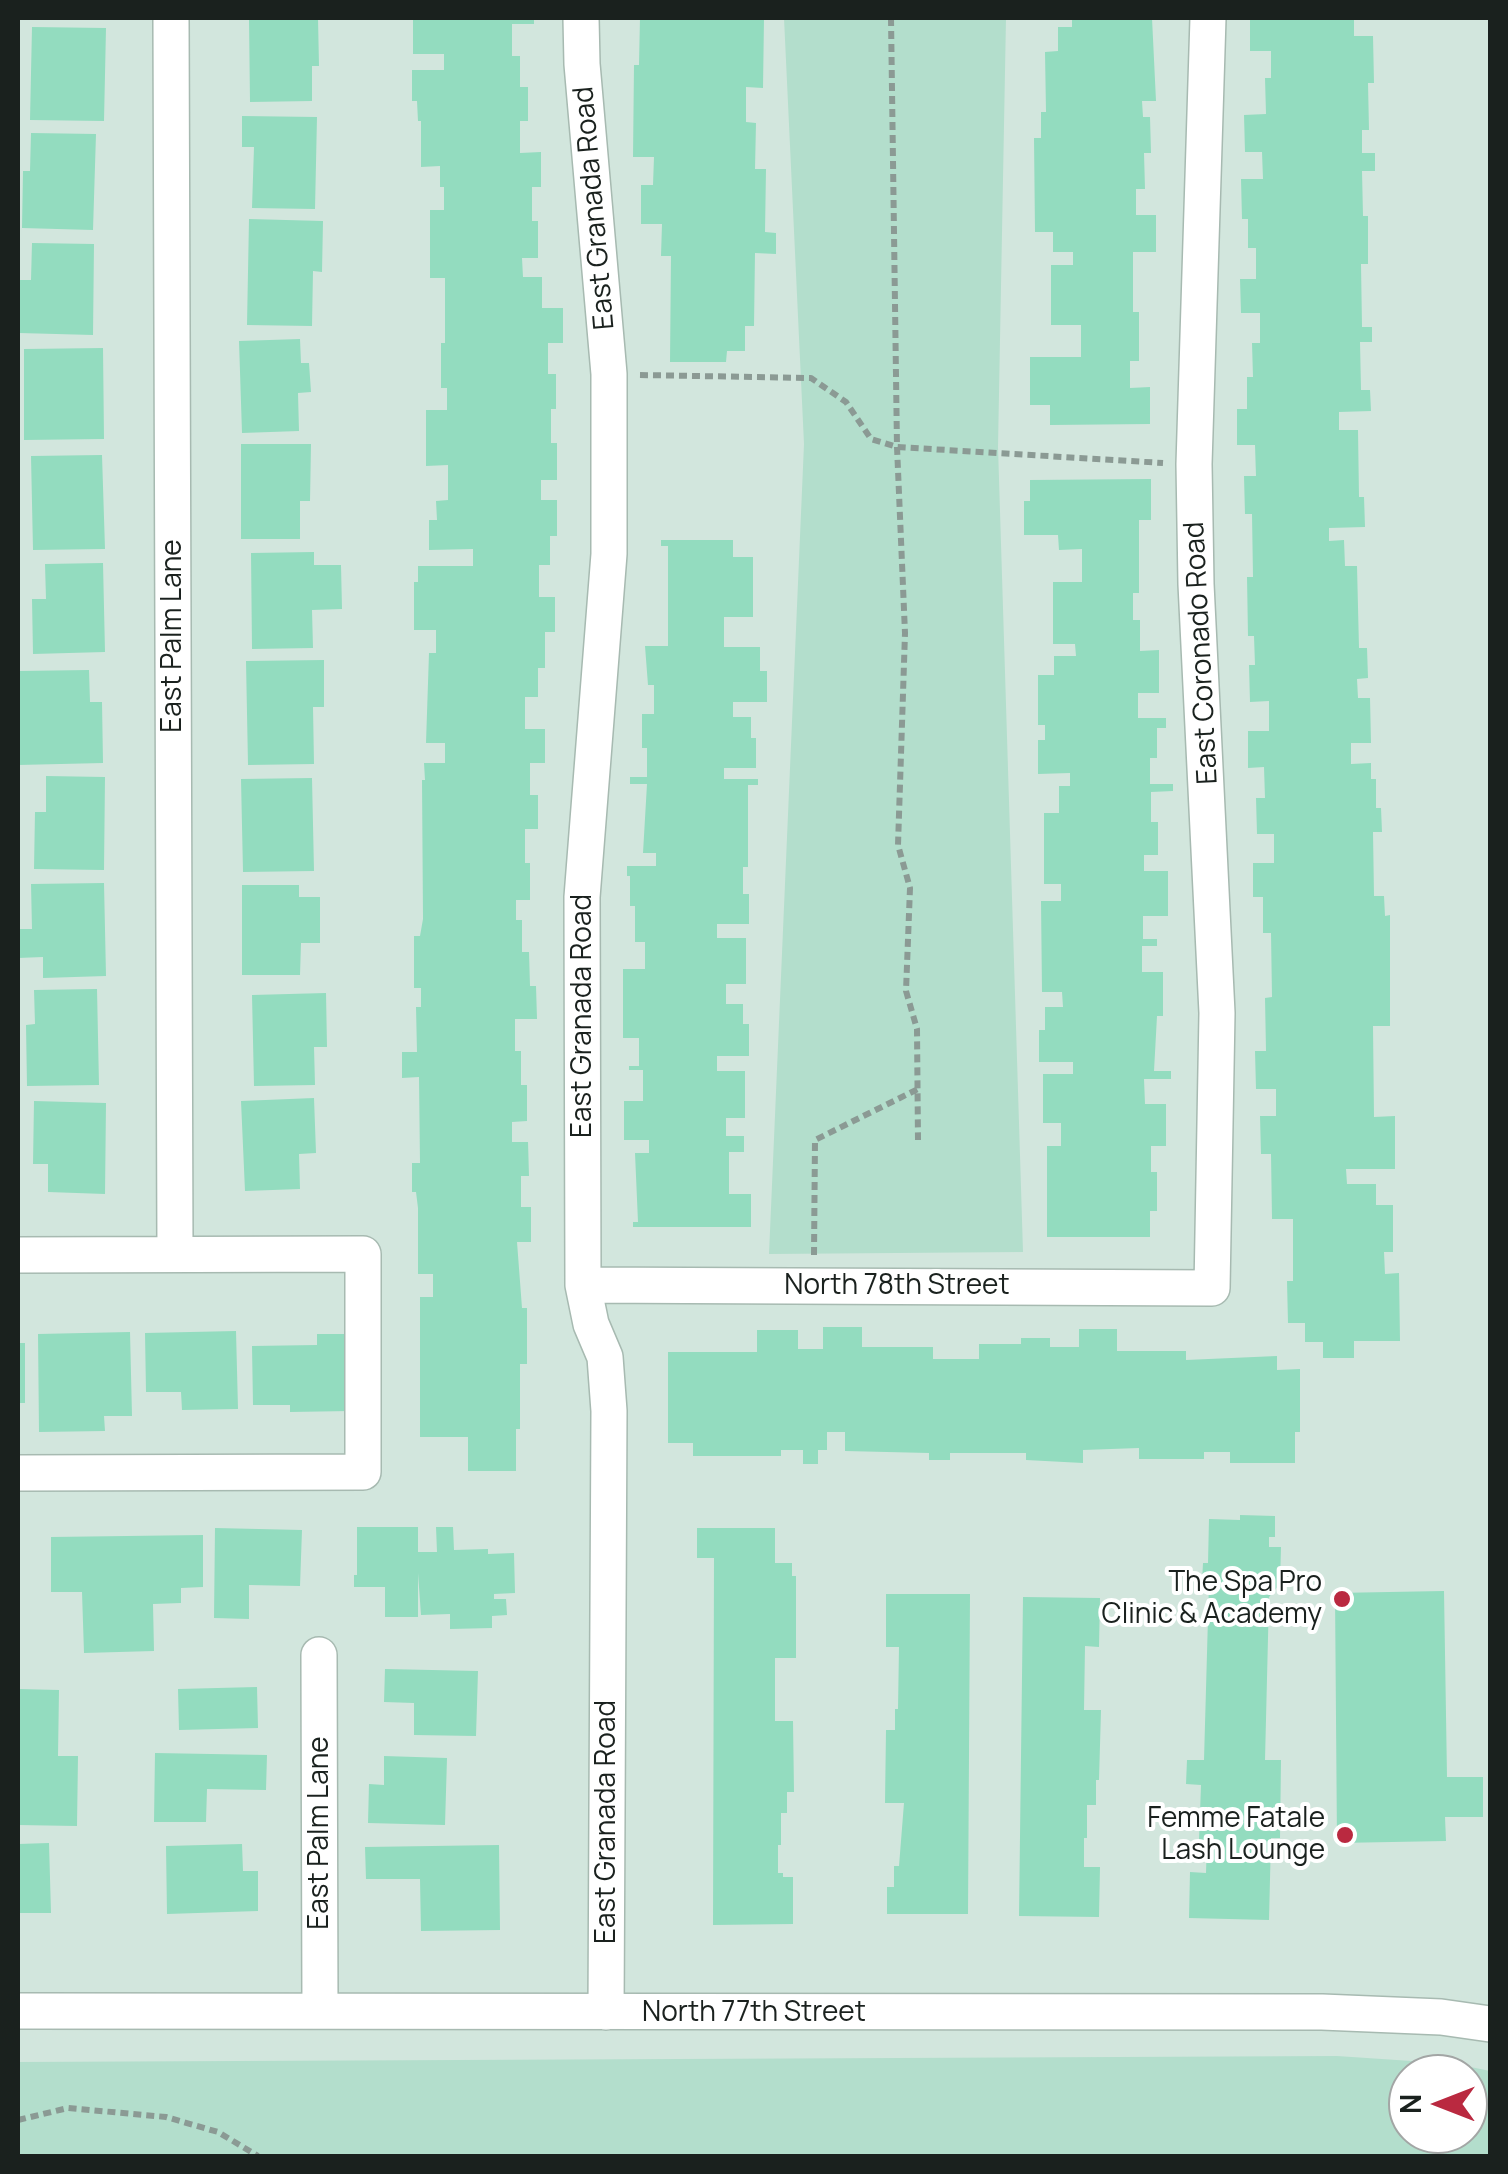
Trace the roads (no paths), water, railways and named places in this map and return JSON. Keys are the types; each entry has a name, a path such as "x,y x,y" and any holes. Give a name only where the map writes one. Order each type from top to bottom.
{"street":[{"name":"East Palm Lane","path":"171,18 175,1254"},
{"name":"East Granada Road","path":"582,18 582,64 610,374 610,554 582,897 583,1284 591,1324 605,1358 610,1411 606,2012"},
{"name":"East Coronado Road","path":"1208,18 1194,464 1196,584 1217,1013 1212,1288"},
{"path":"18,1255 363,1254 363,1472 18,1473"},
{"name":"North 78th Street","path":"583,1284 1212,1288"},
{"name":"East Palm Lane","path":"319,1655 320,2012"},
{"name":"North 77th Street","path":"18,2011 1322,2012 1490,2024"}],"place":[{"name":"The Spa Pro Clinic & Academy","path":"1342,1599"},
{"name":"Femme Fatale Lash Lounge","path":"1345,1835"}]}
